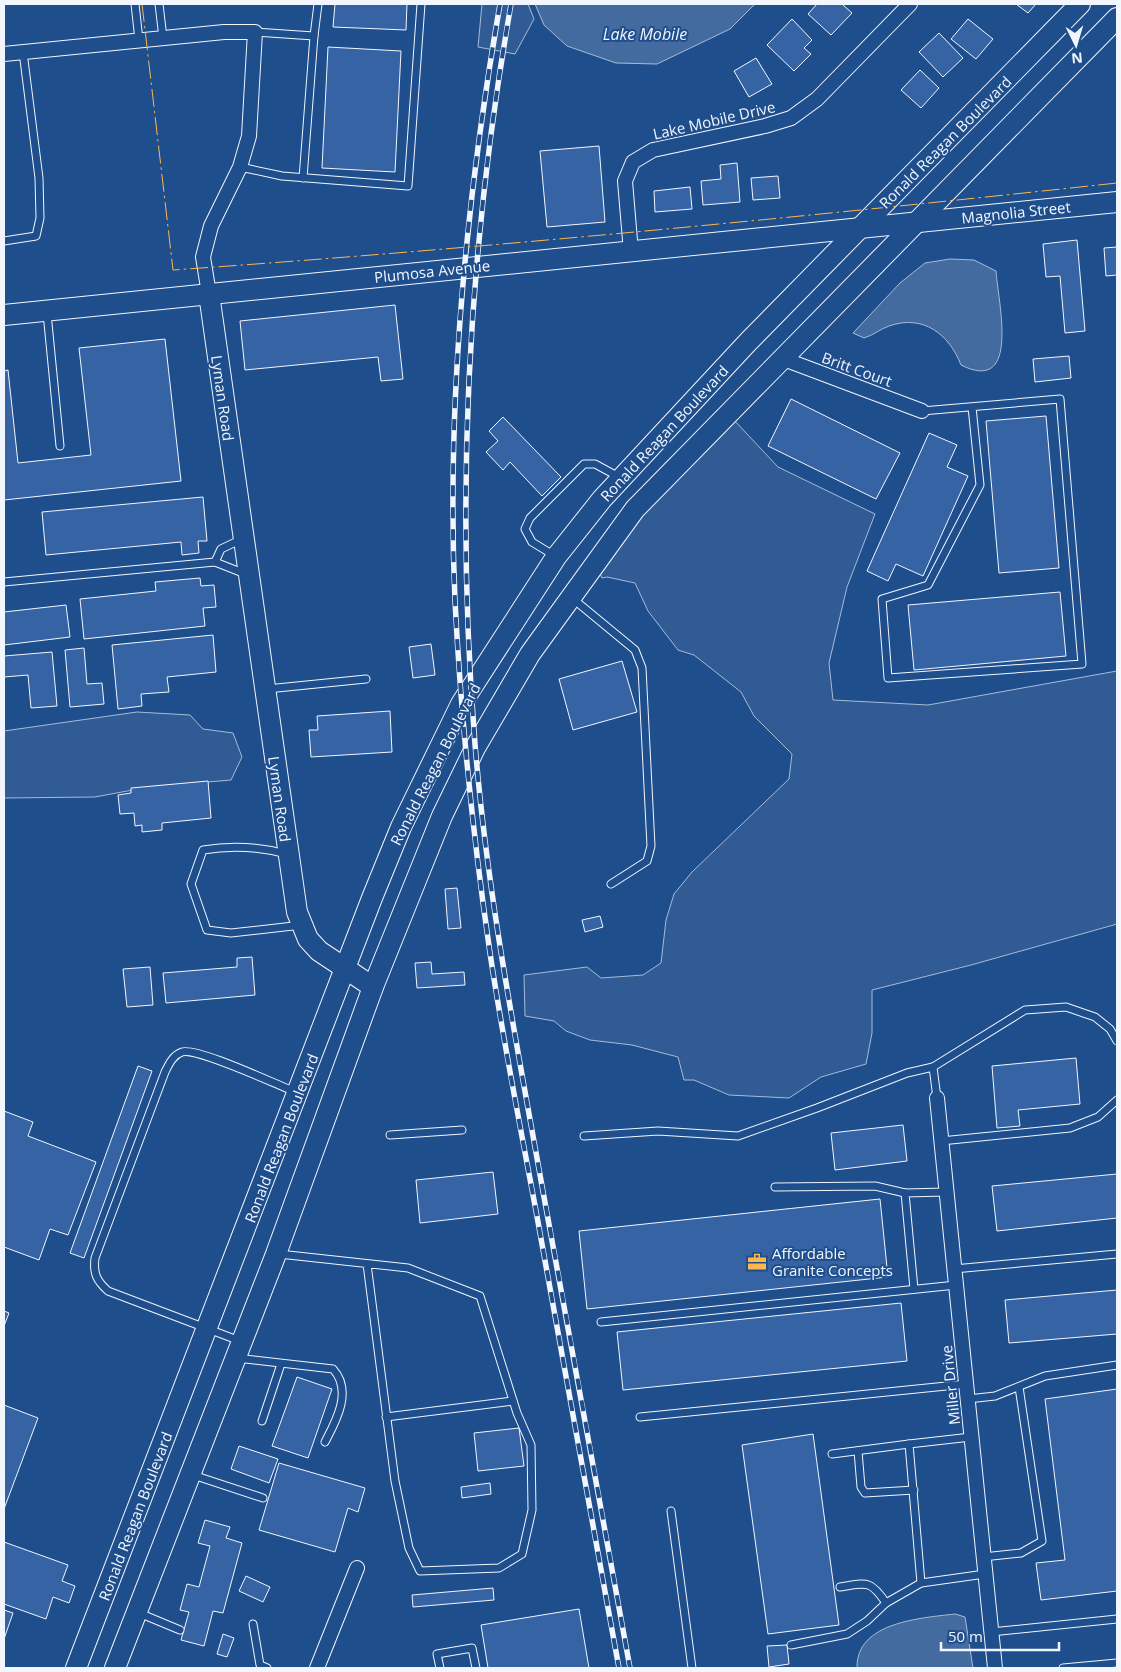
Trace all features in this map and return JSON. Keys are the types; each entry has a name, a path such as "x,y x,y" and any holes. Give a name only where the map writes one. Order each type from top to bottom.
{"main road":[{"name":"Ronald Reagan Boulevard","path":"76,1668 401,827 461,704 556,557 602,499 860,226 1080,4"},
{"name":"Ronald Reagan Boulevard","path":"115,1668 240,1350 372,987 442,816 476,748 530,654 570,596 635,509 914,222 1117,18"},
{"name":"Magnolia Street","path":"860,226 1117,202"},
{"name":"Plumosa Avenue","path":"4,315 631,252 860,226"},
{"name":"Lyman Road","path":"209,294 297,912 308,940 319,952 372,987"}],"street":[{"name":"Lake Mobile Drive","path":"631,252 625,181 633,162 652,150 792,118 817,99 910,4"},
{"path":"4,54 224,32 256,32"},
{"name":"Lyman Road","path":"209,294 203,258 211,226 240,167 249,136 256,32"},
{"name":"Britt Court","path":"781,358 922,411"},
{"name":"Miller Drive","path":"937,1098 995,1668"},
{"path":"318,1668 357,1568"}],"lane":[{"path":"135,4 139,40"},
{"path":"159,4 163,38"},
{"path":"303,178 318,4"},
{"path":"240,167 303,178 408,186 421,4"},
{"path":"256,32 314,36"},
{"path":"4,241 36,236 40,218 39,178 23,52"},
{"path":"47,310 60,446"},
{"path":"922,411 972,407 1060,400 1082,664 888,678 882,599 928,585 980,485 972,407"},
{"path":"556,557 532,542 525,529 530,518 584,464 595,464 622,478"},
{"path":"215,562 221,549 243,539"},
{"path":"4,582 215,562 248,576"},
{"path":"570,596 635,650 642,668 652,846 647,861 611,884"},
{"path":"265,690 366,679"},
{"path":"288,854 262,847 229,846 203,850 191,884 207,930 231,933 302,925"},
{"path":"584,1136 658,1131 738,1136 907,1073 933,1067 1025,1010 1066,1007 1095,1016 1110,1029 1117,1042"},
{"path":"299,1094 192,1051 182,1052 174,1056 162,1082 95,1258 94,1269 96,1278 108,1291 207,1328 240,1350 281,1364 333,1369 339,1375 342,1386 341,1413 325,1442"},
{"path":"933,1067 937,1098"},
{"path":"941,1141 1070,1128 1098,1117 1117,1100"},
{"path":"390,1135 462,1130"},
{"path":"775,1186 875,1186 905,1193 946,1192"},
{"path":"905,1193 914,1289"},
{"path":"276,1254 408,1268 480,1296 513,1401 531,1445 532,1510 522,1554 499,1568 420,1571 409,1548 395,1482 367,1264"},
{"path":"954,1269 1117,1254"},
{"path":"601,1322 956,1285"},
{"path":"262,1421 281,1364"},
{"path":"968,1399 995,1396 1045,1376 1117,1364"},
{"path":"640,1417 966,1384"},
{"path":"983,1557 1021,1553 1042,1541 1019,1387"},
{"path":"386,1418 513,1401"},
{"path":"832,1454 971,1437"},
{"path":"909,1444 921,1584"},
{"path":"858,1451 862,1487 865,1494 914,1490"},
{"path":"190,1474 263,1498"},
{"path":"671,1511 692,1668"},
{"path":"791,1645 848,1634 867,1621 886,1603 921,1584 986,1574"},
{"path":"840,1587 867,1583 875,1587 886,1603"},
{"path":"137,1612 180,1630"},
{"path":"991,1632 1117,1619"},
{"path":"253,1624 260,1665 266,1668"},
{"path":"440,1668 437,1654 472,1648 476,1668"},
{"path":"1063,1668 1117,1663"}],"shaded area":[{"path":"482,4 528,4 534,19 515,54 478,47"},
{"path":"733,419 778,467 875,514 847,587 829,663 833,700 928,705 1117,671 1117,924 971,965 872,990 872,1033 866,1064 821,1077 789,1098 729,1095 694,1080 684,1080 678,1057 632,1045 590,1040 566,1031 554,1021 525,1016 524,975 587,967 601,978 643,975 661,963 666,920 674,894 692,872 789,779 792,754 754,716 741,692 694,655 678,650 648,611 635,583 607,577 602,578 599,571 641,515"},
{"path":"137,712 190,715 203,729 233,733 242,757 231,780 149,787 95,797 4,798 4,731"}],"water":[{"name":"Lake Mobile","path":"535,4 755,4 730,29 657,64 616,63 567,46 544,25"},
{"path":"950,259 974,260 996,271 1002,322 1002,341 999,357 992,367 980,371 961,365 956,354 942,336 924,325 901,323 886,327 864,338 853,333 900,283 925,263"},
{"path":"955,1614 965,1617 973,1668 857,1668 860,1653 867,1641 879,1632 893,1625 909,1621"}],"building":[{"path":"335,4 407,4 406,30 333,27"},
{"path":"817,4 842,4 852,13 831,35 808,14"},
{"path":"1016,4 1036,4 1028,13"},
{"path":"792,19 812,40 804,48 811,54 794,71 767,45"},
{"path":"968,19 993,39 976,59 951,39"},
{"path":"939,33 963,58 943,77 919,52"},
{"path":"328,47 401,51 395,172 322,168"},
{"path":"756,58 772,84 749,97 734,71"},
{"path":"920,70 939,88 921,108 901,90"},
{"path":"599,146 605,222 547,227 540,151"},
{"path":"737,163 740,202 703,205 701,181 721,179 720,165"},
{"path":"778,176 780,198 753,200 751,178"},
{"path":"690,187 692,209 655,212 654,191"},
{"path":"1077,240 1085,331 1065,333 1060,276 1046,277 1043,244"},
{"path":"1117,247 1117,275 1106,276 1104,248"},
{"path":"395,305 403,379 381,381 378,357 245,370 240,321"},
{"path":"165,339 181,481 4,500 4,371 8,370 18,463 91,455 79,348"},
{"path":"1069,356 1071,378 1035,382 1033,359"},
{"path":"791,399 900,453 876,499 768,446"},
{"path":"1046,416 1059,568 999,573 986,421"},
{"path":"503,417 561,477 542,496 510,462 503,470 486,452 498,441 489,431"},
{"path":"929,433 957,445 947,467 968,476 923,576 896,564 888,581 867,571"},
{"path":"203,497 207,541 198,541 199,553 182,555 181,542 46,555 42,512"},
{"path":"200,578 201,586 214,585 216,607 203,608 205,626 84,639 80,599 156,591 155,582"},
{"path":"1060,592 1066,656 914,670 908,605"},
{"path":"66,605 70,637 4,645 4,612"},
{"path":"213,635 216,672 167,677 169,692 141,694 142,706 118,709 112,645"},
{"path":"431,644 435,675 413,678 409,647"},
{"path":"84,648 87,684 102,683 104,704 70,707 65,650"},
{"path":"52,652 57,706 31,708 28,675 4,677 4,656"},
{"path":"622,661 637,712 573,730 559,679"},
{"path":"390,711 392,752 311,757 309,730 318,730 317,716"},
{"path":"208,781 211,818 162,823 162,830 142,832 142,825 135,826 134,813 120,814 118,795 131,793 131,788"},
{"path":"457,888 461,928 448,929 445,889"},
{"path":"600,916 603,927 585,932 582,920"},
{"path":"252,957 255,995 166,1003 163,973 237,967 237,958"},
{"path":"431,962 432,974 464,972 465,985 417,988 415,963"},
{"path":"150,967 153,1005 127,1007 123,969"},
{"path":"1076,1058 1080,1104 1018,1110 1020,1126 997,1128 992,1066"},
{"path":"138,1066 152,1071 84,1258 70,1253"},
{"path":"4,1111 33,1122 28,1136 96,1162 68,1235 50,1229 39,1260 4,1247"},
{"path":"903,1125 907,1161 835,1170 831,1133"},
{"path":"493,1172 498,1214 420,1223 416,1180"},
{"path":"1117,1174 1117,1218 997,1231 992,1186"},
{"path":"880,1199 888,1277 587,1309 579,1231"},
{"path":"1117,1290 1117,1334 1009,1343 1005,1300"},
{"path":"901,1303 907,1361 623,1390 617,1332"},
{"path":"4,1311 9,1313 4,1326"},
{"path":"297,1377 332,1389 308,1458 272,1446"},
{"path":"1117,1389 1117,1591 1041,1600 1036,1563 1065,1560 1045,1399"},
{"path":"4,1405 38,1418 4,1509"},
{"path":"519,1428 524,1466 478,1471 474,1433"},
{"path":"813,1434 839,1625 768,1634 742,1445"},
{"path":"239,1446 278,1459 269,1483 231,1469"},
{"path":"279,1463 365,1488 358,1512 348,1508 335,1552 259,1530"},
{"path":"490,1483 491,1494 462,1498 461,1487"},
{"path":"205,1520 230,1527 226,1538 242,1543 223,1613 213,1611 204,1646 181,1640 189,1612 180,1610 187,1584 199,1587 210,1546 198,1543"},
{"path":"4,1542 68,1565 62,1581 75,1586 69,1603 53,1597 46,1619 4,1604"},
{"path":"246,1576 270,1587 263,1602 239,1591"},
{"path":"493,1588 494,1600 413,1607 412,1595"},
{"path":"579,1609 589,1668 488,1668 481,1625"},
{"path":"4,1610 13,1613 4,1639"},
{"path":"223,1634 234,1638 227,1657 217,1654"},
{"path":"787,1645 789,1664 769,1667 767,1646"}],"railway":[{"path":"500,4 477,152 468,226 456,376 453,526 455,601 464,733 473,821 495,986 619,1668"},
{"path":"511,4 484,188 475,280 469,373 466,465 466,558 475,744 480,800 503,966 630,1668"}],"power":[{"path":"142,4 173,270 645,231 1117,183"}],"place":[{"name":"Affordable Granite Concepts","path":"757,1262"}]}
